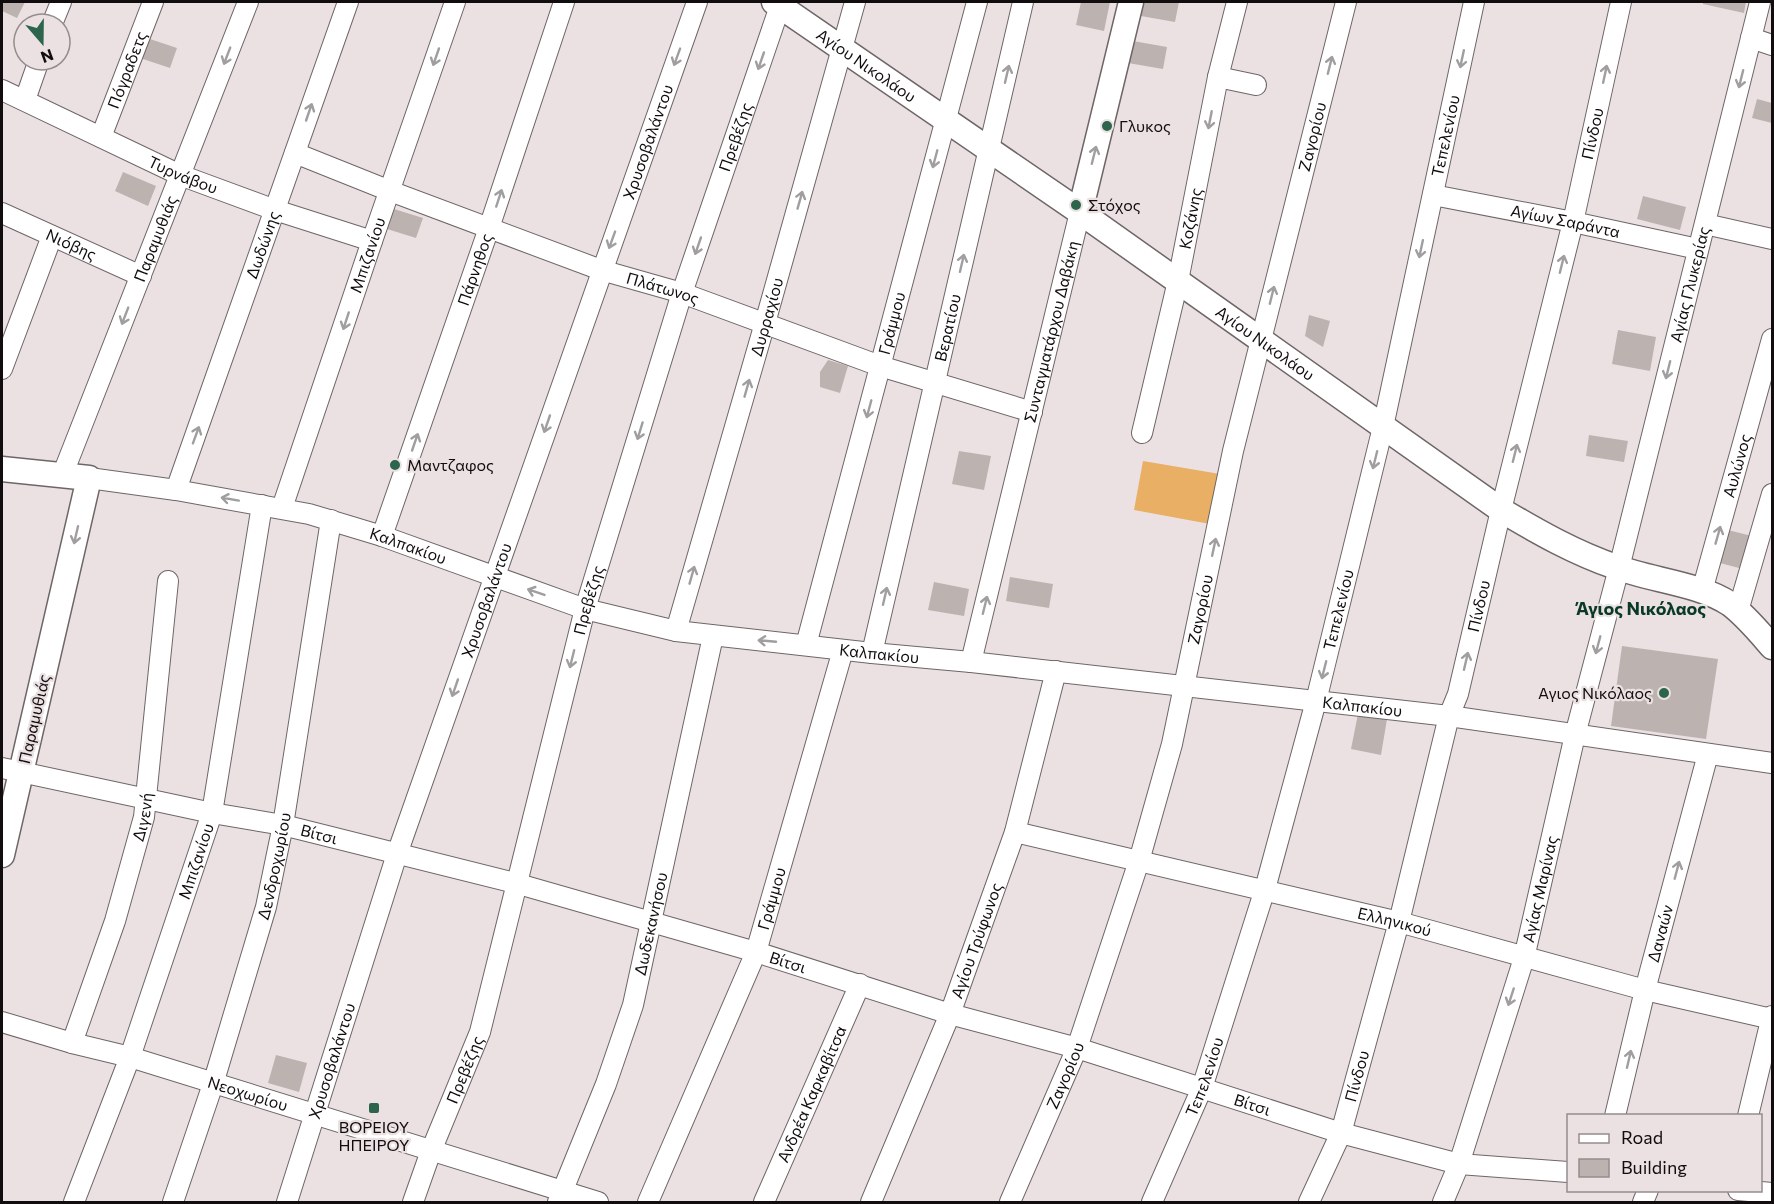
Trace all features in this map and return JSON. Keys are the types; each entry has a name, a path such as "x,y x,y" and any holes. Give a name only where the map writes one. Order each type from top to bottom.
{"street":[{"name":"Πόγραδετς","path":"101,138 153,2"},
{"name":"Παραμυθιάς","path":"62,476 248,2"},
{"name":"Δωδώνης","path":"176,490 348,2"},
{"name":"Μπιζανίου","path":"282,508 455,2"},
{"name":"Πάρνηθος","path":"382,536 489,228 564,2"},
{"name":"Χρυσοβαλάντου","path":"287,1203 397,854 697,2"},
{"name":"Δυρραχίου","path":"676,631 855,2"},
{"name":"Γράμμου","path":"806,645 977,2"},
{"name":"Βερατίου","path":"872,653 1023,2"},
{"name":"Συνταγματάρχου Δαβάκη","path":"971,662 1131,2"},
{"name":"Κοζάνης","path":"1142,433 1178,281 1218,77 1237,2"},
{"name":"Ζαγορίου","path":"1010,1203 1077,1048 1139,861 1172,744 1233,451 1346,2"},
{"name":"Τεπελενίου","path":"1152,1203 1202,1088 1265,889 1316,701 1383,427 1474,2"},
{"name":"Πίνδου","path":"1309,1203 1341,1132 1399,922 1449,716 1458,694 1573,222 1620,2"},
{"name":"Αγίας Γλυκερίας","path":"1619,568 1760,2"},
{"name":"Αγίου Νικολάου","path":"778,3 1080,212 1501,510 1560,544 1619,568 1702,591 1729,604 1769,635"},
{"name":"Πρεβέζης","path":"413,1203 431,1151 480,1032 515,883 585,609 682,293 778,3"},
{"path":"1751,38 1773,45"},
{"path":"25,100 35,72"},
{"path":"1218,77 1256,85"},
{"name":"Τυρνάβου","path":"2,90 180,175 275,210 372,241"},
{"name":"Πλάτωνος","path":"295,153 601,270 682,293 880,366 1032,412"},
{"name":"Αγίων Σαράντα","path":"1433,195 1698,249"},
{"name":"Νιόβης","path":"2,213 141,276"},
{"path":"1705,224 1773,239"},
{"path":"2,369 52,236"},
{"name":"Αυλώνος","path":"1702,591 1773,339"},
{"name":"Καλπακίου","path":"2,469 176,490 282,508 382,536 585,609 676,631 1449,716 1773,763"},
{"name":"Παραμυθιάς","path":"2,855 12,770 89,478"},
{"path":"1738,611 1773,494"},
{"name":"Μπιζανίου","path":"74,1203 130,1057 212,813 262,505"},
{"name":"Δενδροχωρίου","path":"173,1203 213,1084 266,907 283,825 331,520"},
{"name":"Αγίας Μαρίνας","path":"1443,1203 1459,1164 1524,958 1575,735 1619,568"},
{"name":"Διγενή","path":"72,1043 115,921 144,817 168,581"},
{"name":"Δωδεκανήσου","path":"561,1197 619,1050 633,1005 712,636"},
{"name":"Γράμμου","path":"648,1203 756,952 843,650"},
{"name":"Αγίου Τρύφωνος","path":"871,1203 950,1014 1015,832 1056,671"},
{"name":"Δαναών","path":"1615,1114 1645,990 1708,753"},
{"name":"Βίτσι","path":"12,770 212,813 283,825 515,883 756,952 950,1014 1077,1048 1341,1132 1459,1164 1567,1172"},
{"name":"Ελληνικού","path":"1015,832 1265,889 1399,922 1645,990 1772,1018"},
{"name":"Ανδρέα Καρκαβίτσα","path":"764,1203 860,984"},
{"path":"1748,1114 1772,1018"},
{"name":"Νεοχωρίου","path":"2,1022 130,1057 316,1114 431,1151 561,1197 597,1203"},
{"path":"1756,1192 1773,1193"}],"shaded area":[{"path":"1143,461 1220,474 1210,524 1134,510"}],"building":[{"path":"2,2 25,2 20,12 12,12 12,16 2,11"},
{"path":"1081,2 1110,2 1104,31 1076,25"},
{"path":"1143,2 1179,2 1175,22 1141,16"},
{"path":"1703,2 1746,2 1744,13 1703,4"},
{"path":"147,38 177,48 170,68 140,58"},
{"path":"1133,41 1167,47 1163,69 1128,63"},
{"path":"1757,99 1772,103 1772,123 1752,118"},
{"path":"123,172 156,186 148,206 115,191"},
{"path":"1643,196 1686,207 1680,230 1637,219"},
{"path":"394,209 423,218 416,238 387,229"},
{"path":"1309,315 1330,321 1323,347 1305,336"},
{"path":"1618,330 1656,337 1650,371 1612,364"},
{"path":"828,360 848,366 840,393 820,387 820,372"},
{"path":"1589,435 1628,441 1624,462 1586,456"},
{"path":"959,451 991,456 984,490 952,484"},
{"path":"1724,529 1752,536 1743,569 1716,562"},
{"path":"1010,577 1053,584 1049,608 1006,601"},
{"path":"934,582 969,589 964,616 928,610"},
{"name":"Αγιος Νικόλαος","path":"1622,646 1718,659 1706,739 1611,726"},
{"path":"1358,714 1387,719 1381,755 1351,749"},
{"path":"276,1055 307,1063 299,1092 268,1083"}],"place":[{"name":"Γλυκος","path":"1107,126"},
{"name":"Στόχος","path":"1076,205"},
{"name":"Μαντζαφος","path":"395,465"},
{"name":"Αγιος Νικόλαος","path":"1664,693"},
{"name":"ΒΟΡΕΙΟΥ ΗΠΕΙΡΟΥ","path":"374,1108"}],"district":[{"name":"Άγιος Νικόλαος","path":"1641,609"}]}
